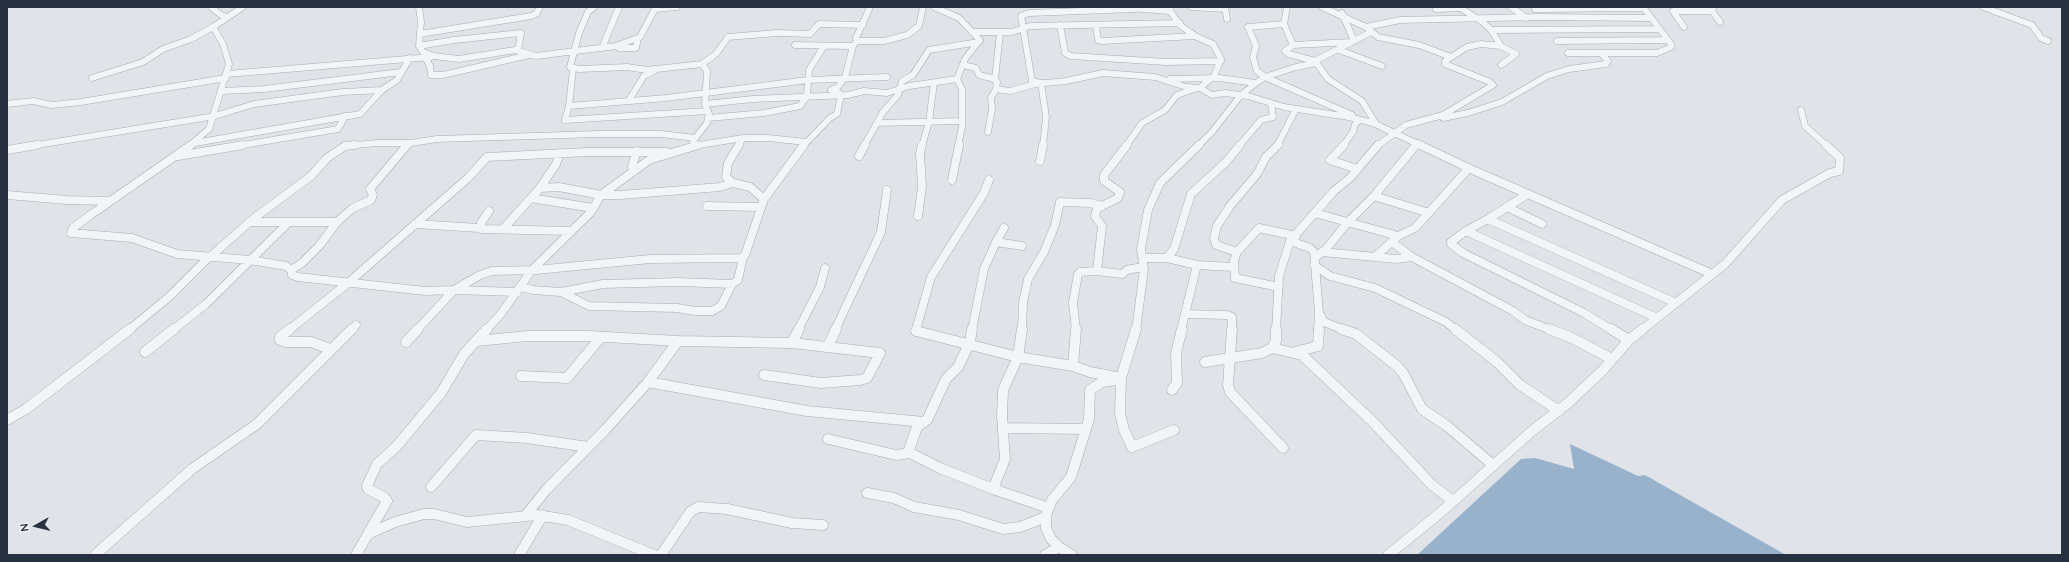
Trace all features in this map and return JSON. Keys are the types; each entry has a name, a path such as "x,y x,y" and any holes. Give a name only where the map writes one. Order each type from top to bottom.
{"street":[{"path":"211,7 221,15 227,17"},
{"path":"92,78 142,62 163,49 191,38 213,27 243,7"},
{"path":"419,7 421,22 419,46 423,52 434,56 459,59 518,50 529,56"},
{"path":"420,34 533,16 540,7"},
{"path":"594,7 587,15 573,53 570,67 573,69 569,106 565,118 566,120 708,114 789,109 800,106 807,96 809,70 824,46"},
{"path":"602,48 619,7"},
{"path":"425,57 430,66 431,75 442,75 529,56 573,53 616,46 621,49 636,48 638,38 655,8 677,7"},
{"path":"842,95 831,90 838,87 845,77 853,46 857,41 856,38 870,7"},
{"path":"857,41 884,42 907,35 919,26 923,7"},
{"path":"934,7 959,18 979,38 979,42"},
{"path":"1127,7 1134,9"},
{"path":"1191,7 1225,8 1226,19"},
{"path":"1287,7 1284,24 1293,45"},
{"path":"1322,7 1342,14 1366,27 1378,37 1420,45 1451,57"},
{"path":"1339,7 1353,42"},
{"path":"1511,7 1526,18"},
{"path":"1535,8 1643,7 1671,44 1671,47 1660,53 1568,53"},
{"path":"1983,7 2036,28 2041,38 2048,41"},
{"path":"1041,83 1032,81 1026,39 1020,18 1028,10 1117,8 1170,9 1180,23 1195,36 1213,44 1221,59 1218,70 1212,78 1198,88 1177,95 1166,110 1142,123 1104,175 1104,181 1120,192 1118,198 1102,206 1096,212 1095,216 1102,226 1097,258 1097,271"},
{"path":"1436,9 1460,8 1478,19 1491,30 1496,41 1501,46 1516,54 1501,64"},
{"path":"1684,27 1674,10 1713,9 1720,22"},
{"path":"1366,27 1400,20 1651,18"},
{"path":"489,22 492,35"},
{"path":"972,32 1000,33 1012,32 1022,28 1060,25 1096,26 1180,23"},
{"path":"573,69 627,67 642,70 702,64 716,54 728,37 778,33 810,34 819,24 863,25"},
{"path":"1284,24 1248,27 1256,46 1253,57 1257,71 1265,77 1363,120"},
{"path":"1060,25 1065,53 1071,56 1166,62 1221,61"},
{"path":"1096,26 1098,40 1102,41 1195,36"},
{"path":"213,27 227,53 229,64 210,129 176,156 73,228 71,232 132,238 177,254 250,260 286,266 291,270 292,275 298,277 341,280 348,283 383,285 425,291 519,289 561,292 604,284 678,282 732,284"},
{"path":"1491,30 1659,29"},
{"path":"1174,430 1132,446 1124,430 1120,412 1121,378 1138,322 1144,269 1142,267 1143,258 1141,249 1148,210 1160,183 1212,132 1241,95 1256,83 1265,77 1316,62 1371,32"},
{"path":"419,46 492,35 521,33 518,50"},
{"path":"988,132 992,109 991,98 996,89 997,82 995,79 1000,33"},
{"path":"1557,40 1667,40"},
{"path":"952,180 959,147 962,121 962,89 957,79 965,59 979,42"},
{"path":"859,156 877,123 900,90 902,81 914,74 930,49 979,42"},
{"path":"1353,42 1293,45 1288,48 1286,52 1316,62 1328,79 1362,101 1368,109 1371,118 1377,124"},
{"path":"795,45 851,46"},
{"path":"1434,119 1493,86 1490,82 1445,64 1451,57 1473,45 1501,46"},
{"path":"1339,50 1382,66"},
{"path":"1205,362 1262,353 1272,348 1276,341 1280,272 1293,238 1377,146 1394,132 1414,123 1461,115 1502,102 1547,76 1569,69 1606,64 1608,61 1601,53"},
{"path":"7,104 32,101 52,105 81,102 226,76 434,56"},
{"path":"192,144 360,114 370,105 382,90 397,80 410,58"},
{"path":"688,147 696,138 708,114 705,104 707,71 702,64"},
{"path":"963,65 976,68 979,75 995,79"},
{"path":"629,100 638,83 644,76 655,69"},
{"path":"222,91 264,89 317,81 402,72"},
{"path":"996,89 1010,91 1041,83 1066,81 1103,73 1162,79 1212,78 1256,83"},
{"path":"569,106 698,95 705,92 808,80 845,77 887,77"},
{"path":"705,104 807,96 842,95 864,91 887,94 909,86 957,79"},
{"path":"1162,79 1198,88 1212,95 1219,93 1241,95 1271,104 1363,120 1377,124 1469,168 1712,274"},
{"path":"918,216 922,187 920,153 929,122 934,83"},
{"path":"1040,161 1043,150 1046,117 1041,83"},
{"path":"7,150 215,116 254,104 343,92 382,90"},
{"path":"561,292 589,306 677,308 695,311 712,311 721,306 732,284 738,280 743,257 763,203 806,142 830,118 837,114 842,95"},
{"path":"1167,258 1174,249 1191,194 1226,162 1261,120 1272,117 1271,104"},
{"path":"1318,112 1336,108"},
{"path":"1237,252 1216,245 1214,238 1217,226 1230,206 1257,174 1266,157 1279,144 1296,109"},
{"path":"1388,555 1453,502 1532,431 1559,411 1580,392 1629,340 1712,274 1738,251 1782,200 1830,173 1839,170 1840,158 1805,126 1801,110"},
{"path":"176,156 338,129 345,116"},
{"path":"1357,169 1330,160 1339,152 1353,132 1355,124 1363,120"},
{"path":"877,123 962,121"},
{"path":"7,420 26,409 151,313 249,222 308,179 328,158 345,146 366,143 409,143 437,139 598,134 661,134 696,138"},
{"path":"356,555 387,501 385,498 368,489 368,481 381,459 396,446 441,393 464,354 477,341 519,289 532,270 591,212 601,195 650,160 688,147 728,139 743,138 768,138 806,142"},
{"path":"743,138 728,163 726,177 734,183 750,187 763,203"},
{"path":"291,270 302,262 318,246 337,222 353,208 371,200 373,195 370,189 409,143"},
{"path":"1295,352 1318,346 1319,313 1317,258 1347,222 1374,196 1418,143"},
{"path":"330,349 312,342 286,342 280,340 280,337 348,283 387,247 468,178 487,157 636,151 677,152"},
{"path":"633,172 632,166 636,151"},
{"path":"503,229 540,188 556,164 560,153"},
{"path":"1375,257 1395,239 1415,228 1469,168"},
{"path":"989,180 988,194 931,277 916,331 1018,357 1073,366 1090,372 1121,378"},
{"path":"540,188 559,187 601,195 649,194 670,190 720,187 734,183"},
{"path":"828,346 881,232 887,190"},
{"path":"1528,194 1507,208 1466,231 1451,242 1454,247 1584,313 1629,340"},
{"path":"7,196 110,201"},
{"path":"1374,196 1429,213"},
{"path":"531,198 593,208"},
{"path":"993,489 1005,459 1003,390 1018,357 1022,341 1023,303 1028,279 1044,252 1055,225 1057,201 1102,206"},
{"path":"707,206 763,203"},
{"path":"1507,208 1542,224"},
{"path":"479,228 489,211"},
{"path":"1315,213 1347,222 1395,239 1412,257 1513,311 1524,320 1572,338 1612,359"},
{"path":"1488,219 1676,303"},
{"path":"249,222 337,222"},
{"path":"145,352 206,304 290,222"},
{"path":"415,224 571,231"},
{"path":"908,453 917,427 924,422 946,379 958,367 969,345 984,269 1004,228"},
{"path":"1279,287 1235,278 1233,267 1237,252 1260,229 1259,228 1293,238 1310,248 1330,276 1375,288 1446,322 1497,362 1520,385 1559,411"},
{"path":"1466,231 1657,318"},
{"path":"996,242 1022,246"},
{"path":"406,342 454,290 486,272 532,270 650,259 743,257"},
{"path":"1317,258 1375,257 1390,259 1412,257"},
{"path":"1143,258 1167,258 1197,265 1233,267"},
{"path":"1172,390 1177,383 1176,353 1197,265"},
{"path":"1073,366 1077,335 1073,303 1078,274 1080,272 1097,271 1122,274 1127,270 1142,267"},
{"path":"792,343 820,287 825,268"},
{"path":"1319,313 1327,324 1356,334 1397,366 1422,409 1447,426 1493,465"},
{"path":"1185,314 1227,315 1232,317 1232,343 1228,385 1230,392 1283,448"},
{"path":"95,555 192,469 257,424 298,384 330,349 356,325"},
{"path":"477,341 542,335 678,341 792,343 880,353 867,378 860,380 821,383 764,375"},
{"path":"521,376 567,378 601,337"},
{"path":"526,515 546,490 648,382 678,341"},
{"path":"1272,348 1295,352 1307,359 1372,420 1432,485 1453,502"},
{"path":"1072,555 1059,547 1051,539 1046,528 1047,512 1052,500 1071,478 1088,419 1091,388 1090,372"},
{"path":"1091,388 1102,382 1121,378"},
{"path":"648,382 807,411 924,422"},
{"path":"1003,428 1086,428"},
{"path":"431,487 476,435 527,438 588,447"},
{"path":"828,439 896,455 908,453 940,468 1047,512"},
{"path":"867,493 894,498 914,507 958,515 1003,528 1020,527 1047,512"},
{"path":"661,555 690,512 698,507 727,509 792,523 823,525"},
{"path":"367,535 395,522 424,514 441,515 472,522 526,515 543,515 568,520 654,555"},
{"path":"519,555 543,515"},
{"path":"1045,555 1059,547"}],"water":[{"path":"1570,444 1638,476 1645,475 1786,555 1417,555 1521,459 1535,458 1574,469"}]}
